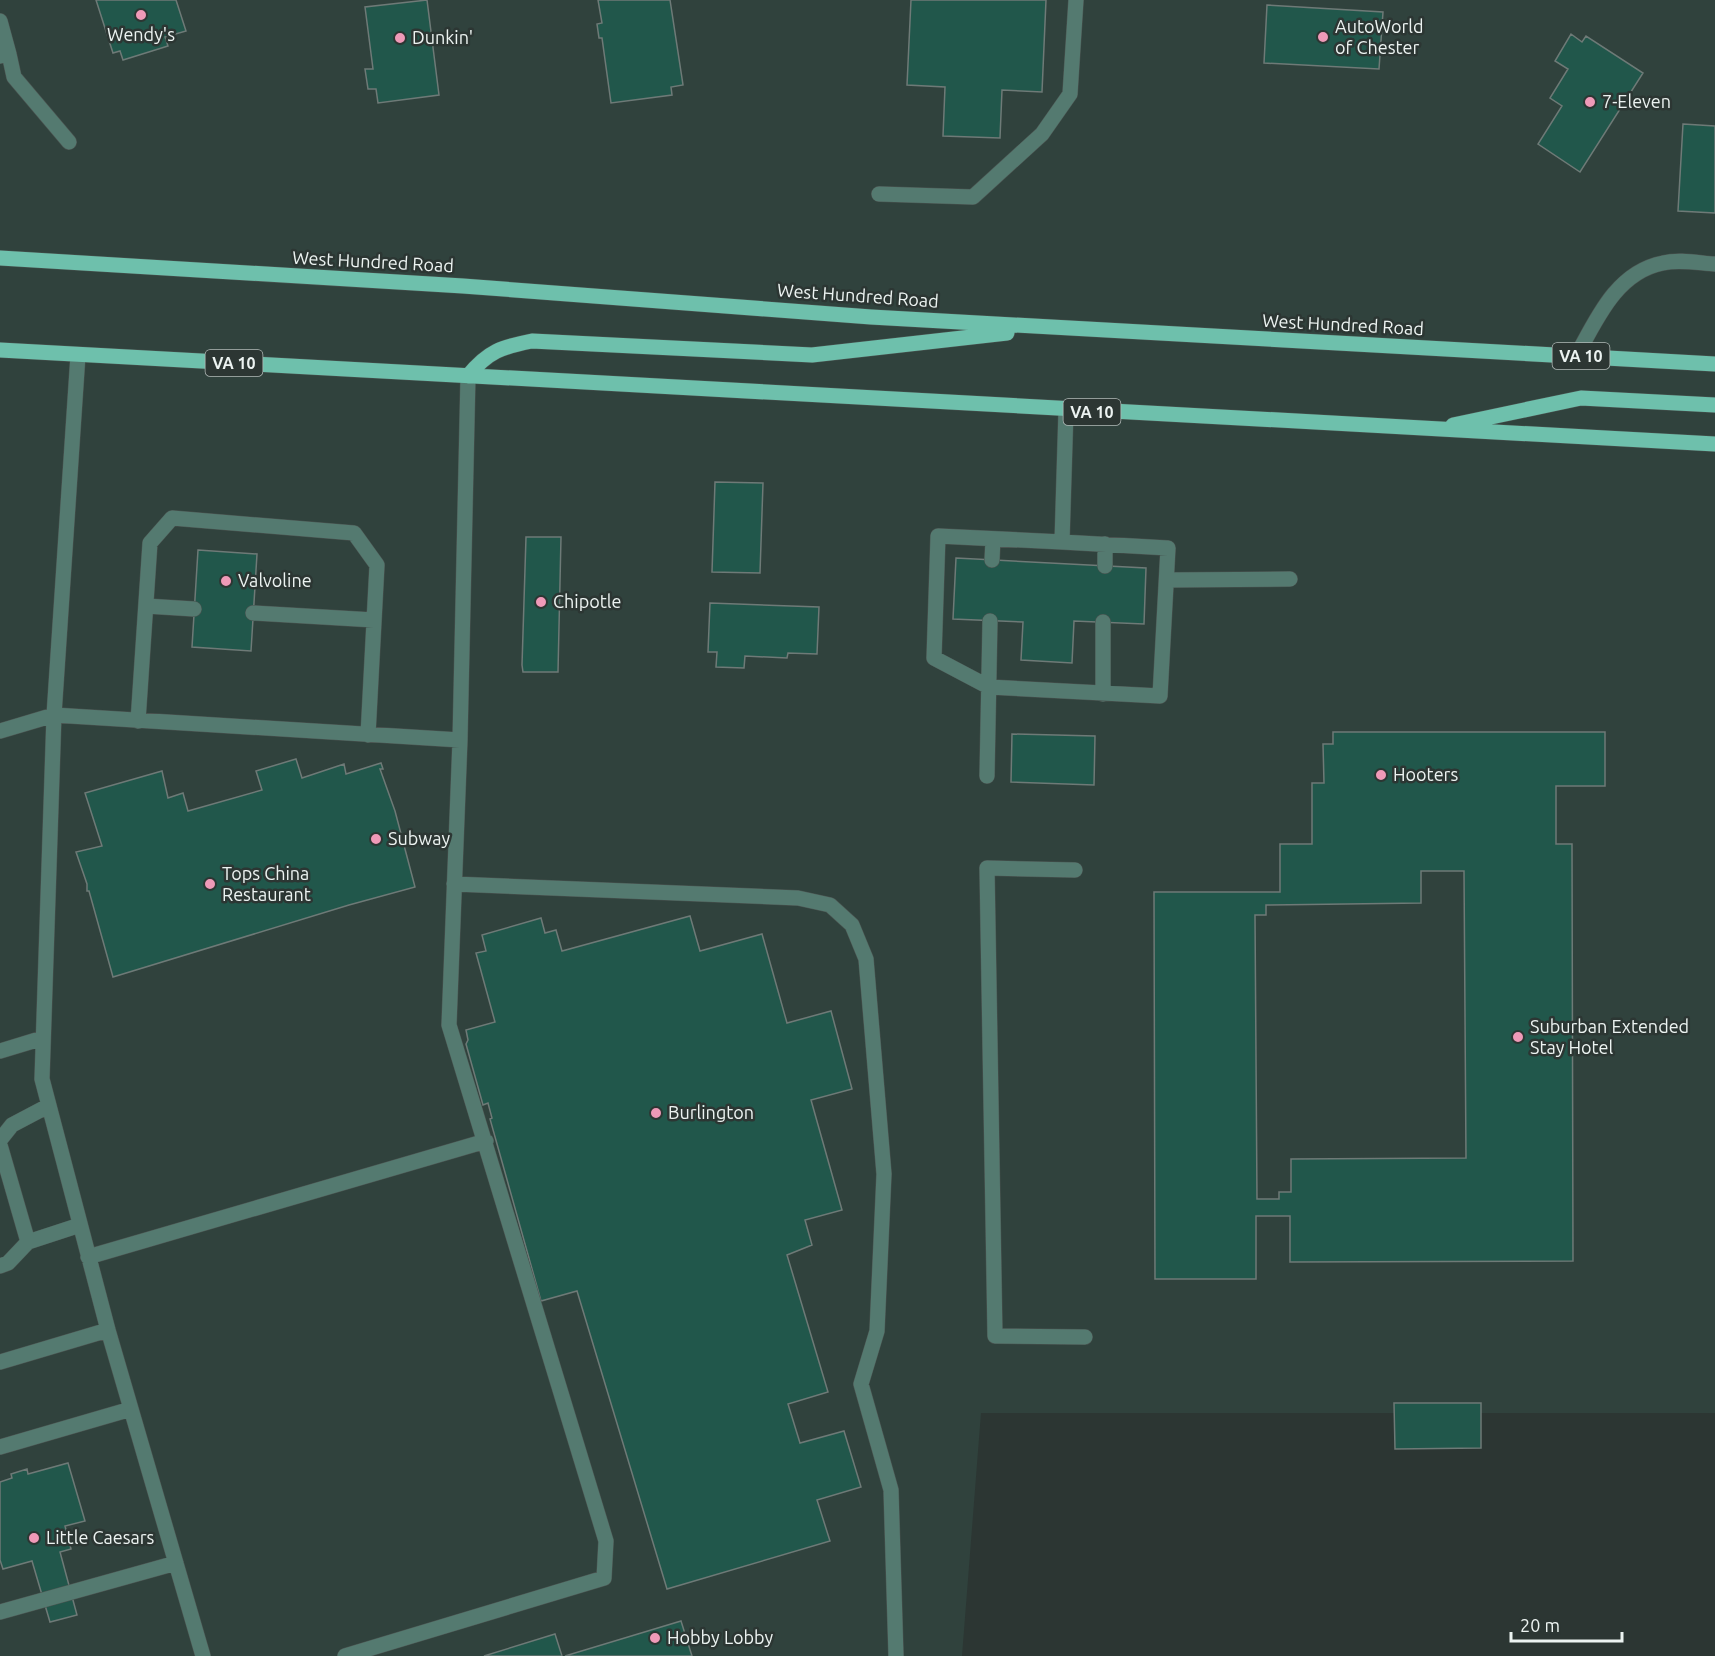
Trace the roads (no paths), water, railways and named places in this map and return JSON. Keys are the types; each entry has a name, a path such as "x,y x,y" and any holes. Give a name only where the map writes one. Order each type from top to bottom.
{"main road":[{"name":"West Hundred Road","path":"0,258 463,286 1047,328 1715,364"},
{"path":"468,376 482,359 504,347 532,341 812,356 1047,328"},
{"name":"VA 10","path":"0,350 1715,444"},
{"path":"1433,430 1581,398 1715,405"}],"lane":[{"path":"879,194 973,197 1042,134 1070,94 1076,0"},
{"path":"0,21 4,55 14,77 69,142"},
{"path":"1577,356 1596,319 1616,290 1640,269 1665,262 1715,264"},
{"path":"78,355 54,715 42,1079 108,1330 203,1656"},
{"path":"345,1656 604,1578 606,1541 449,1025 460,740 468,376"},
{"path":"1062,542 1066,410"},
{"path":"138,721 150,543 172,518 354,532 377,565 368,735"},
{"path":"938,536 1062,542 1168,548 1160,696 989,687 934,658 938,536"},
{"path":"992,560 993,539"},
{"path":"1105,544 1105,566"},
{"path":"1167,580 1290,579"},
{"path":"146,606 194,609"},
{"path":"254,612 374,620"},
{"path":"987,776 990,621"},
{"path":"1103,622 1103,694"},
{"path":"0,730 54,715 460,740"},
{"path":"1075,870 987,868 995,1336 1085,1337"},
{"path":"454,884 798,898 830,905 852,925 866,959 884,1174 877,1331 861,1384 891,1490 896,1656"},
{"path":"0,1051 43,1038"},
{"path":"28,1242 0,1142 12,1125 48,1106"},
{"path":"88,1257 486,1142"},
{"path":"0,1266 8,1263 28,1242 80,1225"},
{"path":"0,1362 108,1330"},
{"path":"0,1447 131,1409"},
{"path":"0,1612 176,1563"}],"place":[{"name":"Wendy's","path":"141,15"},
{"name":"AutoWorld of Chester","path":"1323,37"},
{"name":"Dunkin'","path":"400,38"},
{"name":"7-Eleven","path":"1590,102"},
{"name":"Valvoline","path":"226,581"},
{"name":"Chipotle","path":"541,602"},
{"name":"Hooters","path":"1381,775"},
{"name":"Subway","path":"376,839"},
{"name":"Tops China Restaurant","path":"210,884"},
{"name":"Suburban Extended Stay Hotel","path":"1518,1037"},
{"name":"Burlington","path":"656,1113"},
{"name":"Little Caesars","path":"34,1538"},
{"name":"Hobby Lobby","path":"655,1638"}]}
